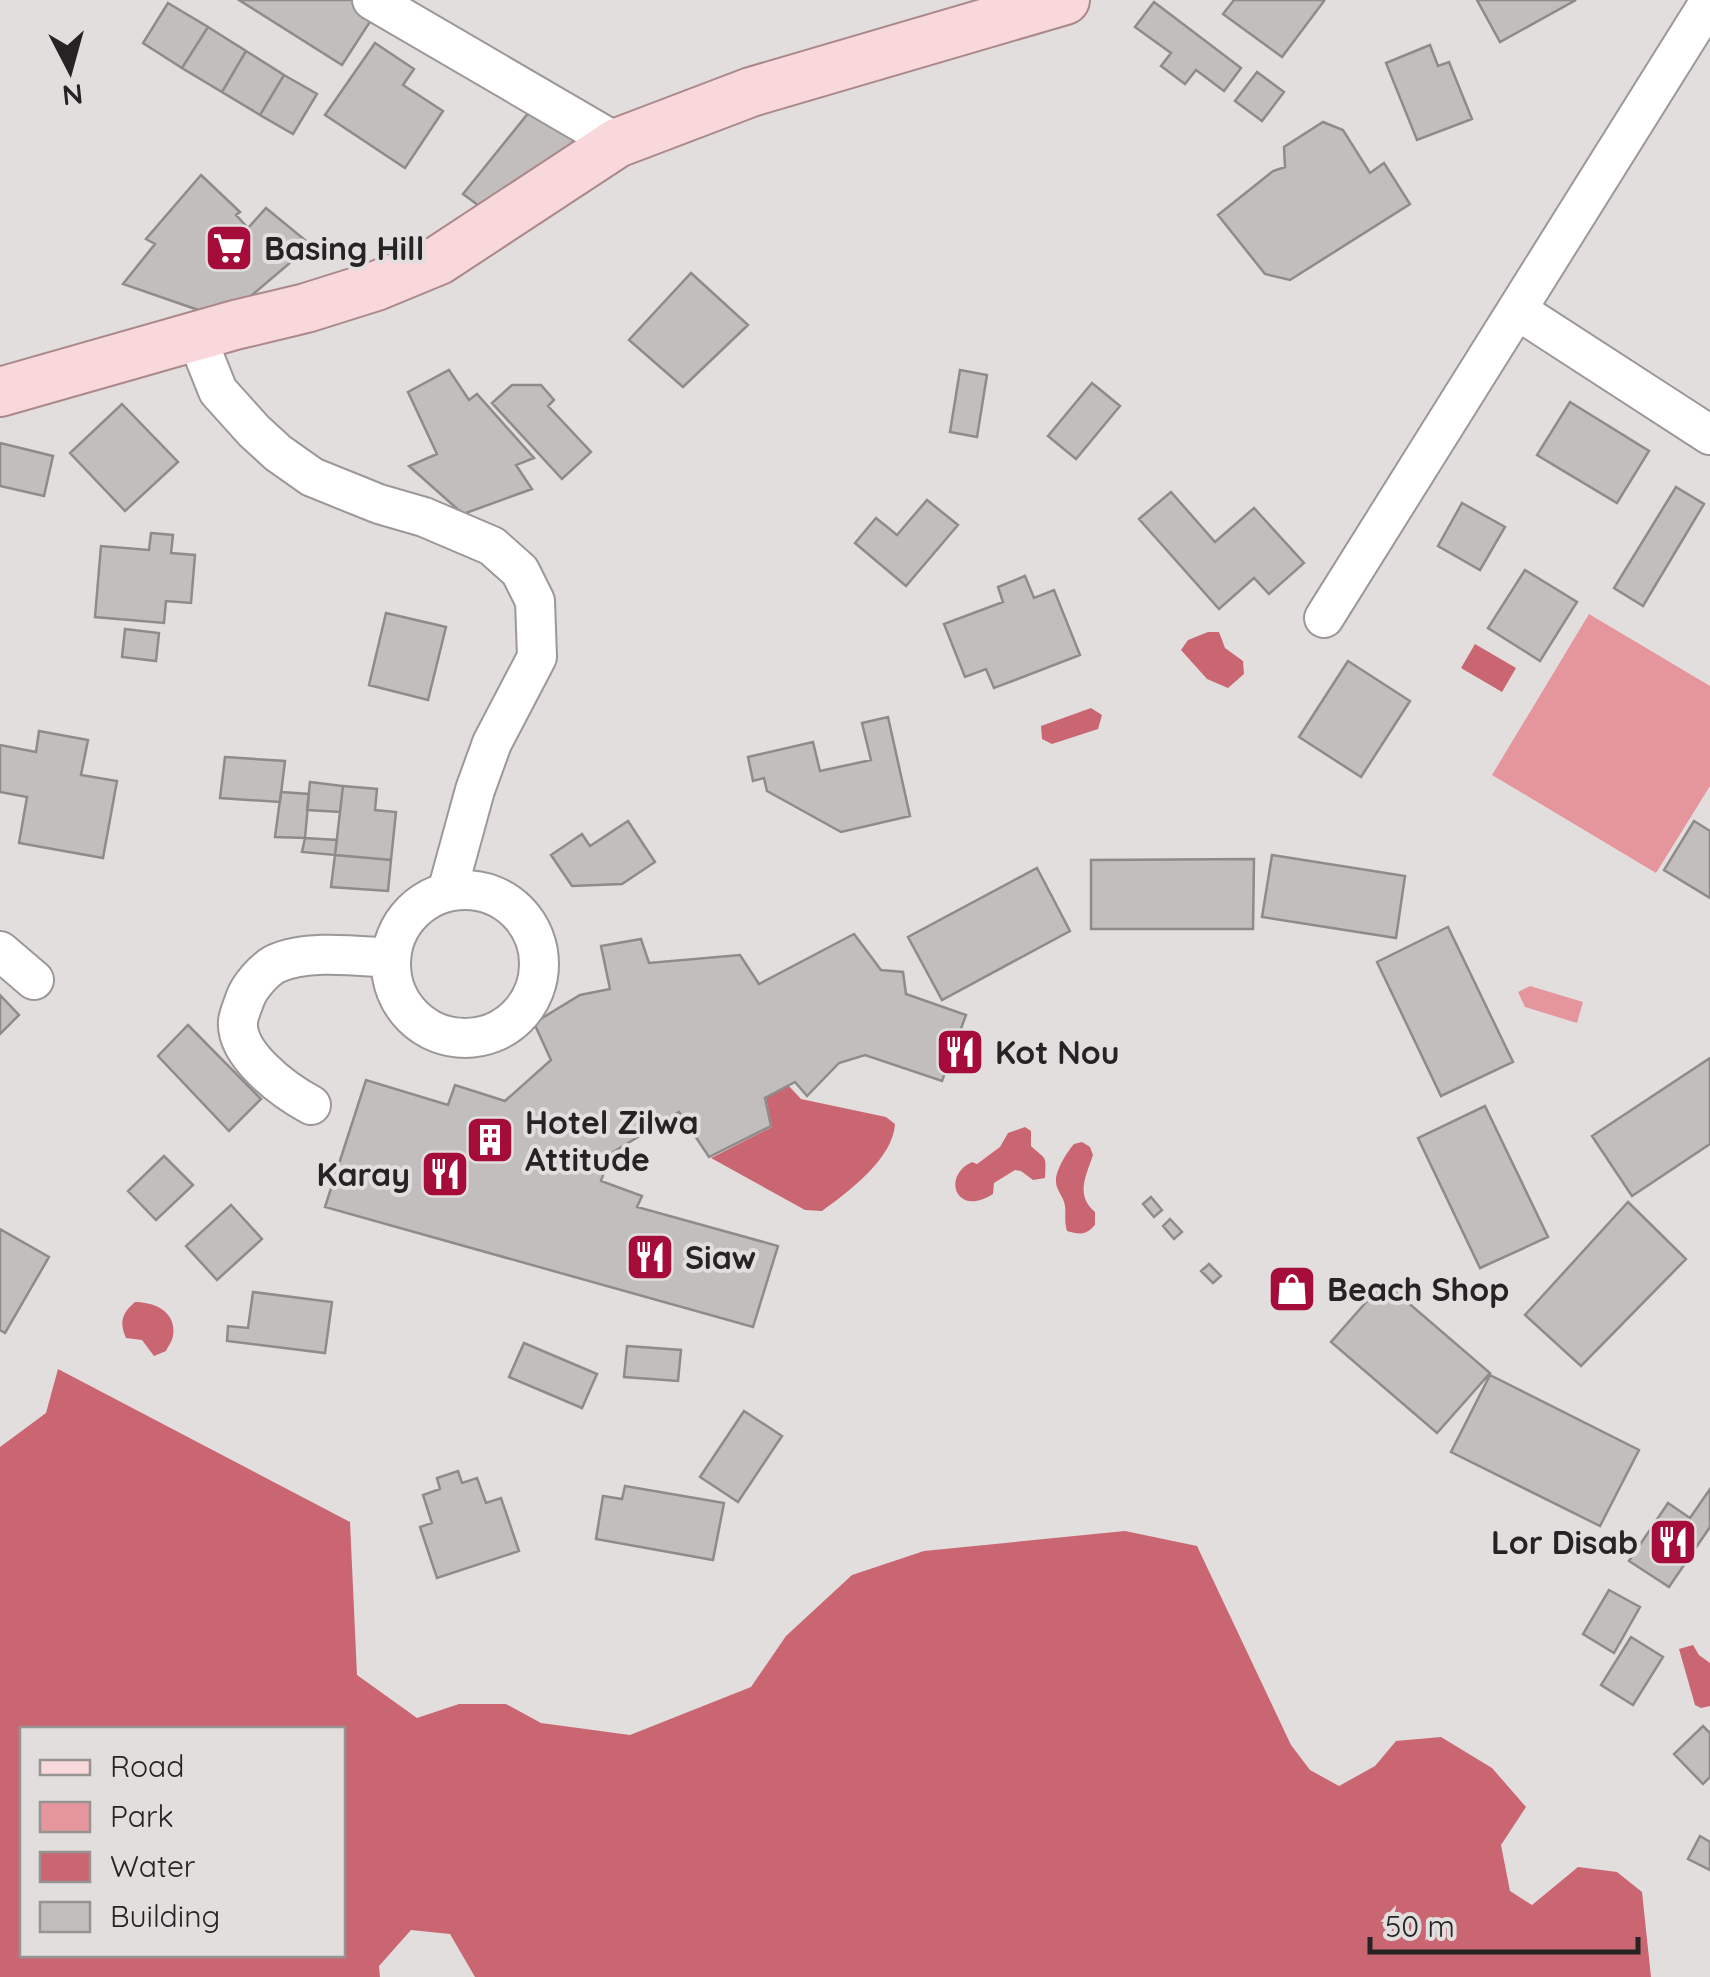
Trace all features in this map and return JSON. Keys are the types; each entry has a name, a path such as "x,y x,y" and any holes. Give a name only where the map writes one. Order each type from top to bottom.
{"main road":[{"path":"0,392 376,286 439,260 617,143 751,92 1064,0"}],"street":[{"path":"372,0 617,143"},
{"path":"1324,618 1710,1"},
{"path":"1517,310 1710,436"},
{"path":"196,336 218,391 278,452 312,477 492,546 520,571 534,601 537,657 492,742 447,892"},
{"path":"467,890 506,902 521,914 534,935 540,958 538,982 529,1004 512,1023 490,1034 466,1039 441,1035 420,1024 402,1005 393,982 391,958 396,936 408,916 426,901 447,892 467,890"},
{"path":"0,952 34,980"},
{"path":"311,1105 290,1094 245,1049 238,1023 248,990 273,965 304,956 391,958"}],"green space":[{"path":"1589,614 1710,686 1710,786 1656,873 1492,775"},
{"path":"1530,986 1583,1002 1577,1023 1525,1007 1518,992"}],"water":[{"path":"1219,632 1225,648 1243,661 1244,674 1228,688 1207,679 1181,650 1188,640"},
{"path":"1475,644 1516,668 1502,692 1461,668"},
{"path":"1091,708 1102,715 1098,729 1052,744 1042,739 1041,726"},
{"path":"788,1085 801,1099 886,1117 895,1124 878,1162 822,1211 805,1210 711,1158 772,1127 766,1098"},
{"path":"1025,1127 1031,1131 1031,1146 1044,1159 1045,1178 1033,1180 1015,1170 994,1183 993,1194 980,1200 962,1198 955,1185 962,1168 972,1162 977,1164 1000,1147 1008,1133"},
{"path":"1082,1142 1093,1155 1084,1192 1095,1212 1095,1225 1079,1233 1067,1231 1056,1178 1068,1152 1074,1144"},
{"path":"135,1302 157,1306 172,1321 173,1336 166,1351 154,1356 142,1340 126,1338 123,1318"},
{"path":"58,1369 350,1522 357,1675 417,1718 459,1704 506,1704 541,1723 630,1735 751,1687 786,1636 852,1575 924,1551 1125,1531 1197,1546 1291,1745 1310,1770 1339,1786 1375,1766 1396,1741 1441,1737 1492,1768 1526,1807 1501,1845 1510,1891 1532,1905 1578,1867 1617,1872 1642,1892 1651,1977 475,1977 450,1934 411,1930 379,1966 380,1977 0,1977 0,1447 46,1413"},
{"path":"1693,1645 1710,1663 1710,1706 1701,1708 1695,1705 1679,1649"}],"building":[{"path":"239,0 353,0 375,14 342,65"},
{"path":"1234,0 1324,1 1282,57 1223,14"},
{"path":"1477,0 1576,0 1500,42"},
{"path":"1154,2 1241,68 1224,91 1196,70 1185,84 1161,66 1171,53 1135,27"},
{"path":"168,3 208,27 182,68 143,43"},
{"path":"208,27 246,51 222,92 182,68"},
{"path":"375,43 414,69 403,85 443,111 405,168 325,115"},
{"path":"1430,45 1438,66 1449,62 1472,119 1417,140 1386,63"},
{"path":"246,51 284,75 260,115 222,92"},
{"path":"1257,72 1284,92 1262,121 1235,101"},
{"path":"284,75 317,94 293,134 260,115"},
{"path":"530,111 573,139 572,161 486,211 463,194"},
{"path":"1323,122 1343,130 1370,173 1384,163 1410,204 1290,280 1265,274 1218,215 1273,171 1285,167 1284,147"},
{"name":"Basing Hill","path":"201,175 240,212 236,215 248,228 266,208 311,245 219,323 201,311 123,284 155,244 146,239"},
{"path":"691,273 748,325 683,387 629,340"},
{"path":"449,370 469,400 477,394 534,458 516,465 532,489 463,514 409,466 437,454 408,392"},
{"path":"960,370 987,375 977,437 950,432"},
{"path":"1092,383 1120,406 1076,459 1048,436"},
{"path":"512,385 541,385 554,400 548,406 591,452 562,479 492,403"},
{"path":"1570,402 1649,451 1617,503 1537,455"},
{"path":"122,404 178,462 125,511 70,453"},
{"path":"0,443 53,456 44,496 0,486"},
{"path":"1676,487 1704,504 1643,606 1614,588"},
{"path":"1171,492 1215,542 1254,508 1304,563 1269,594 1254,578 1219,609 1139,519"},
{"path":"927,500 958,525 906,586 855,543 876,518 897,535"},
{"path":"1462,503 1505,527 1480,570 1438,546"},
{"path":"151,533 173,535 171,553 195,555 191,603 166,601 164,623 95,617 101,546 149,550"},
{"path":"1525,570 1577,602 1540,661 1488,628"},
{"path":"1025,576 1034,598 1054,590 1080,655 994,688 986,669 965,677 944,624 1003,602 998,587"},
{"path":"386,613 446,627 428,700 369,685"},
{"path":"125,629 159,633 156,661 122,657"},
{"path":"1348,661 1410,701 1361,777 1299,737"},
{"path":"888,717 910,816 841,832 767,791 764,778 753,781 748,757 813,742 820,771 871,760 862,723"},
{"path":"39,731 88,740 81,775 117,781 103,858 19,843 27,797 0,792 0,745 36,752"},
{"path":"225,757 285,761 280,802 220,798"},
{"path":"310,782 343,786 340,812 307,810"},
{"path":"343,786 377,789 375,810 396,812 391,860 335,855"},
{"path":"281,792 309,794 305,838 275,837"},
{"path":"628,821 655,862 622,884 572,886 551,855 582,834 590,846"},
{"path":"1694,821 1710,831 1710,898 1664,870"},
{"path":"305,838 337,840 335,855 302,852"},
{"path":"335,855 391,860 388,891 331,887"},
{"path":"1272,855 1405,876 1396,938 1262,917"},
{"path":"1254,859 1253,929 1091,929 1091,860"},
{"path":"1037,868 1070,931 942,1000 908,937"},
{"path":"1448,927 1513,1062 1441,1096 1377,962"},
{"name":"Hotel Zilwa Attitude","path":"854,934 881,970 903,972 906,994 966,1015 942,1081 865,1055 839,1063 807,1096 795,1082 765,1098 771,1126 709,1157 679,1112 610,1154 601,1181 642,1196 637,1207 778,1246 753,1327 325,1207 366,1080 448,1105 455,1085 505,1101 551,1060 534,1023 580,995 610,989 601,946 641,939 649,963 740,955 759,984"},
{"path":"0,995 19,1015 0,1034"},
{"path":"188,1025 261,1099 229,1131 158,1056"},
{"path":"1710,1058 1710,1144 1632,1196 1592,1136"},
{"path":"1485,1106 1548,1237 1480,1268 1418,1138"},
{"path":"164,1156 193,1185 156,1220 128,1191"},
{"path":"1151,1197 1162,1210 1154,1217 1143,1204"},
{"path":"1628,1202 1686,1259 1581,1366 1525,1315"},
{"path":"231,1205 262,1239 217,1280 186,1246"},
{"path":"1170,1219 1182,1232 1174,1239 1163,1226"},
{"path":"0,1229 49,1257 5,1333 0,1330"},
{"path":"1209,1264 1221,1276 1213,1283 1201,1271"},
{"name":"Beach Shop","path":"1299,1272 1307,1278 1286,1307 1277,1300"},
{"path":"1384,1282 1490,1373 1437,1433 1331,1342"},
{"path":"253,1292 332,1302 325,1353 227,1341 228,1326 248,1328"},
{"path":"524,1343 597,1374 582,1408 509,1377"},
{"path":"627,1346 681,1350 678,1381 624,1377"},
{"path":"1490,1375 1639,1450 1600,1526 1451,1452"},
{"path":"744,1411 782,1436 738,1502 700,1477"},
{"path":"458,1471 462,1483 477,1478 486,1503 501,1498 519,1551 437,1578 420,1527 432,1523 423,1495 440,1489 437,1478"},
{"path":"625,1486 724,1503 713,1560 596,1539 603,1496 622,1499"},
{"path":"1710,1489 1710,1527 1669,1587 1629,1561 1668,1503 1690,1518"},
{"path":"1609,1590 1640,1607 1614,1653 1583,1634"},
{"path":"1631,1637 1663,1657 1633,1705 1601,1685"},
{"path":"1703,1726 1710,1733 1710,1777 1703,1784 1674,1754"},
{"path":"1700,1836 1710,1842 1710,1870 1688,1859"}],"place":[{"name":"Basing Hill","path":"229,248"},
{"name":"Kot Nou","path":"960,1052"},
{"name":"Hotel Zilwa Attitude","path":"490,1140"},
{"name":"Karay","path":"445,1174"},
{"name":"Siaw","path":"650,1257"},
{"name":"Beach Shop","path":"1292,1289"},
{"name":"Lor Disab","path":"1673,1542"}]}
